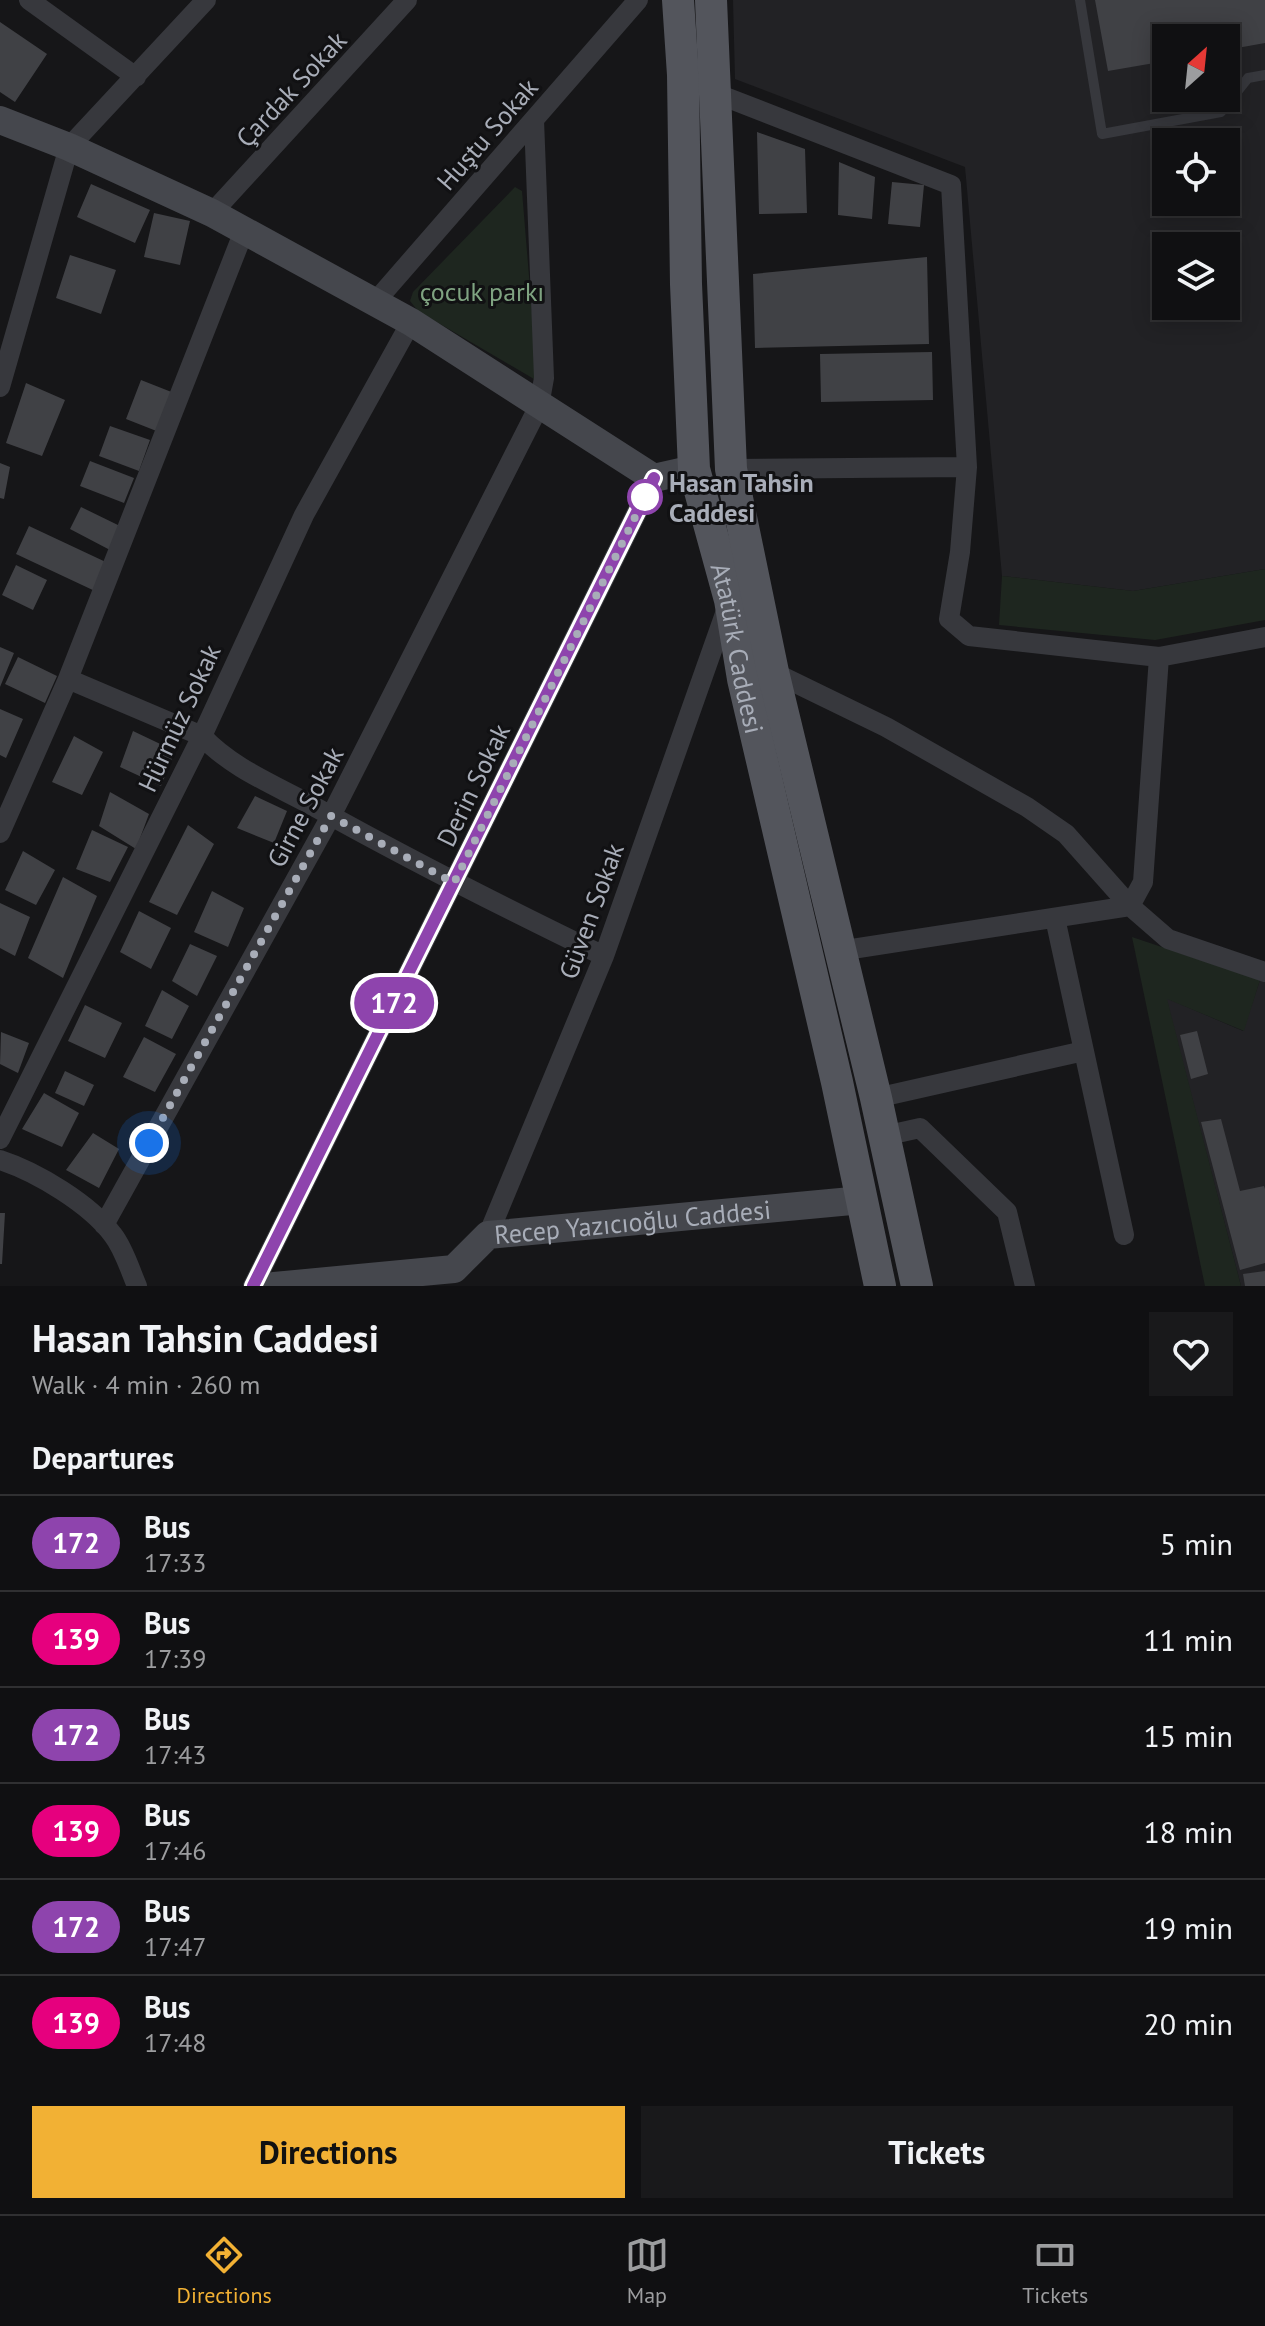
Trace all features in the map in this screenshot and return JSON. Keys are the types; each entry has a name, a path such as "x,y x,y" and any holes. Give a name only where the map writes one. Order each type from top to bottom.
{"main road":[{"name":"Atatürk Caddesi","path":"678,0 683,75 686,284 694,469 730,600 743,679 880,1286"},
{"path":"711,0 731,469 773,672 876,1098 917,1286"}],"street":[{"path":"29,0 136,77"},
{"path":"0,387 69,147 206,0"},
{"name":"Çardak Sokak","path":"212,213 407,0"},
{"name":"Huştu Sokak","path":"375,302 534,120 631,2"},
{"path":"715,93 951,185 967,467 960,552 949,619 969,636 1159,657 1265,637"},
{"path":"0,120 69,147 212,213 375,302 654,478 694,469"},
{"path":"534,120 544,378 539,406"},
{"path":"0,833 68,679 244,231"},
{"name":"Hürmüz Sokak","path":"0,1139 202,736 304,515 411,322"},
{"name":"Girne Sokak","path":"104,1225 331,816 539,406"},
{"path":"731,469 967,467"},
{"name":"Derin Sokak","path":"253,1286 654,478"},
{"name":"Güven Sokak","path":"488,1235 604,956 730,600"},
{"path":"1130,906 1143,882 1159,657"},
{"path":"773,672 886,727 1027,807 1066,834 1130,906 1168,939 1265,972"},
{"path":"68,679 202,736 218,754 331,816 454,883 604,956"},
{"path":"839,951 1130,906"},
{"path":"1055,918 1124,1235"},
{"path":"876,1098 1084,1051"},
{"path":"884,1136 920,1128 1007,1212 1025,1286"},
{"path":"0,1160 17,1165 83,1205 115,1236 137,1286"},
{"name":"Recep Yazıcıoğlu Caddesi","path":"274,1286 454,1278 488,1235 862,1200"}],"lane":[{"path":"1080,0 1102,134 1221,112 1248,78 1265,75"}],"shaded area":[{"path":"733,0 1265,0 1265,569 1133,591 1002,576 965,167 735,79"},
{"path":"1260,980 1265,982 1265,1286 1241,1286 1166,998 1243,1031"}],"green space":[{"name":"çocuk parkı","path":"515,187 522,191 537,373 534,379 418,311 410,301 413,292"},
{"path":"1265,569 1265,620 1155,640 999,625 1002,576 1133,591"},
{"path":"1132,937 1260,980 1244,1031 1167,999 1241,1286 1205,1286"}],"building":[{"path":"1095,0 1265,0 1265,43 1240,47 1240,24 1152,24 1152,63 1108,71"},
{"path":"0,22 47,54 15,102 0,92"},
{"path":"757,132 805,149 807,213 759,214"},
{"path":"839,162 875,177 872,219 838,215"},
{"path":"892,182 924,185 920,227 888,224"},
{"path":"91,184 150,210 135,243 77,217"},
{"path":"154,213 190,221 180,265 144,257"},
{"path":"70,255 116,270 101,314 56,298"},
{"path":"927,257 929,344 755,348 753,274"},
{"path":"932,352 933,400 821,402 820,354"},
{"path":"141,380 174,393 159,432 126,419"},
{"path":"26,383 65,400 42,456 6,443"},
{"path":"110,426 150,440 139,471 99,456"},
{"path":"90,461 134,478 124,503 80,486"},
{"path":"0,463 10,467 4,499 0,498"},
{"path":"81,507 122,527 110,550 70,529"},
{"path":"29,526 110,564 97,592 16,554"},
{"path":"16,565 47,580 33,610 2,595"},
{"path":"0,647 14,653 0,687"},
{"path":"18,657 57,676 45,703 5,684"},
{"path":"0,709 23,719 6,758 0,755"},
{"path":"133,731 175,751 161,786 120,767"},
{"path":"74,736 103,752 82,795 52,782"},
{"path":"110,792 149,814 136,849 99,826"},
{"path":"255,796 287,811 274,843 237,828"},
{"path":"188,825 214,844 177,915 149,902"},
{"path":"92,830 128,847 110,882 76,869"},
{"path":"23,851 55,870 36,905 5,890"},
{"path":"63,877 97,896 63,978 28,958"},
{"path":"212,891 244,908 228,947 194,932"},
{"path":"0,903 30,917 15,956 0,948"},
{"path":"139,911 171,928 151,969 120,952"},
{"path":"190,944 217,956 197,996 172,981"},
{"path":"162,990 189,1006 172,1039 145,1026"},
{"path":"85,1005 122,1023 105,1058 68,1041"},
{"path":"1197,1031 1208,1074 1191,1079 1180,1035"},
{"path":"1,1032 29,1043 18,1073 0,1064"},
{"path":"144,1037 176,1054 155,1092 123,1077"},
{"path":"65,1071 94,1085 84,1106 55,1093"},
{"path":"44,1093 79,1113 62,1147 22,1129"},
{"path":"1221,1119 1240,1191 1264,1186 1265,1189 1265,1263 1240,1270 1201,1122"},
{"path":"93,1133 119,1149 99,1188 66,1170"},
{"path":"0,1213 5,1213 2,1264 0,1264"},
{"path":"1265,1271 1265,1286 1245,1286 1243,1274"}],"bus line":[{"name":"172","path":"253,1286 654,478"}],"place":[{"name":"Hasan Tahsin Caddesi","path":"645,497"}],"route":[{"path":"149,1143 331,816 454,883 645,497"}]}
